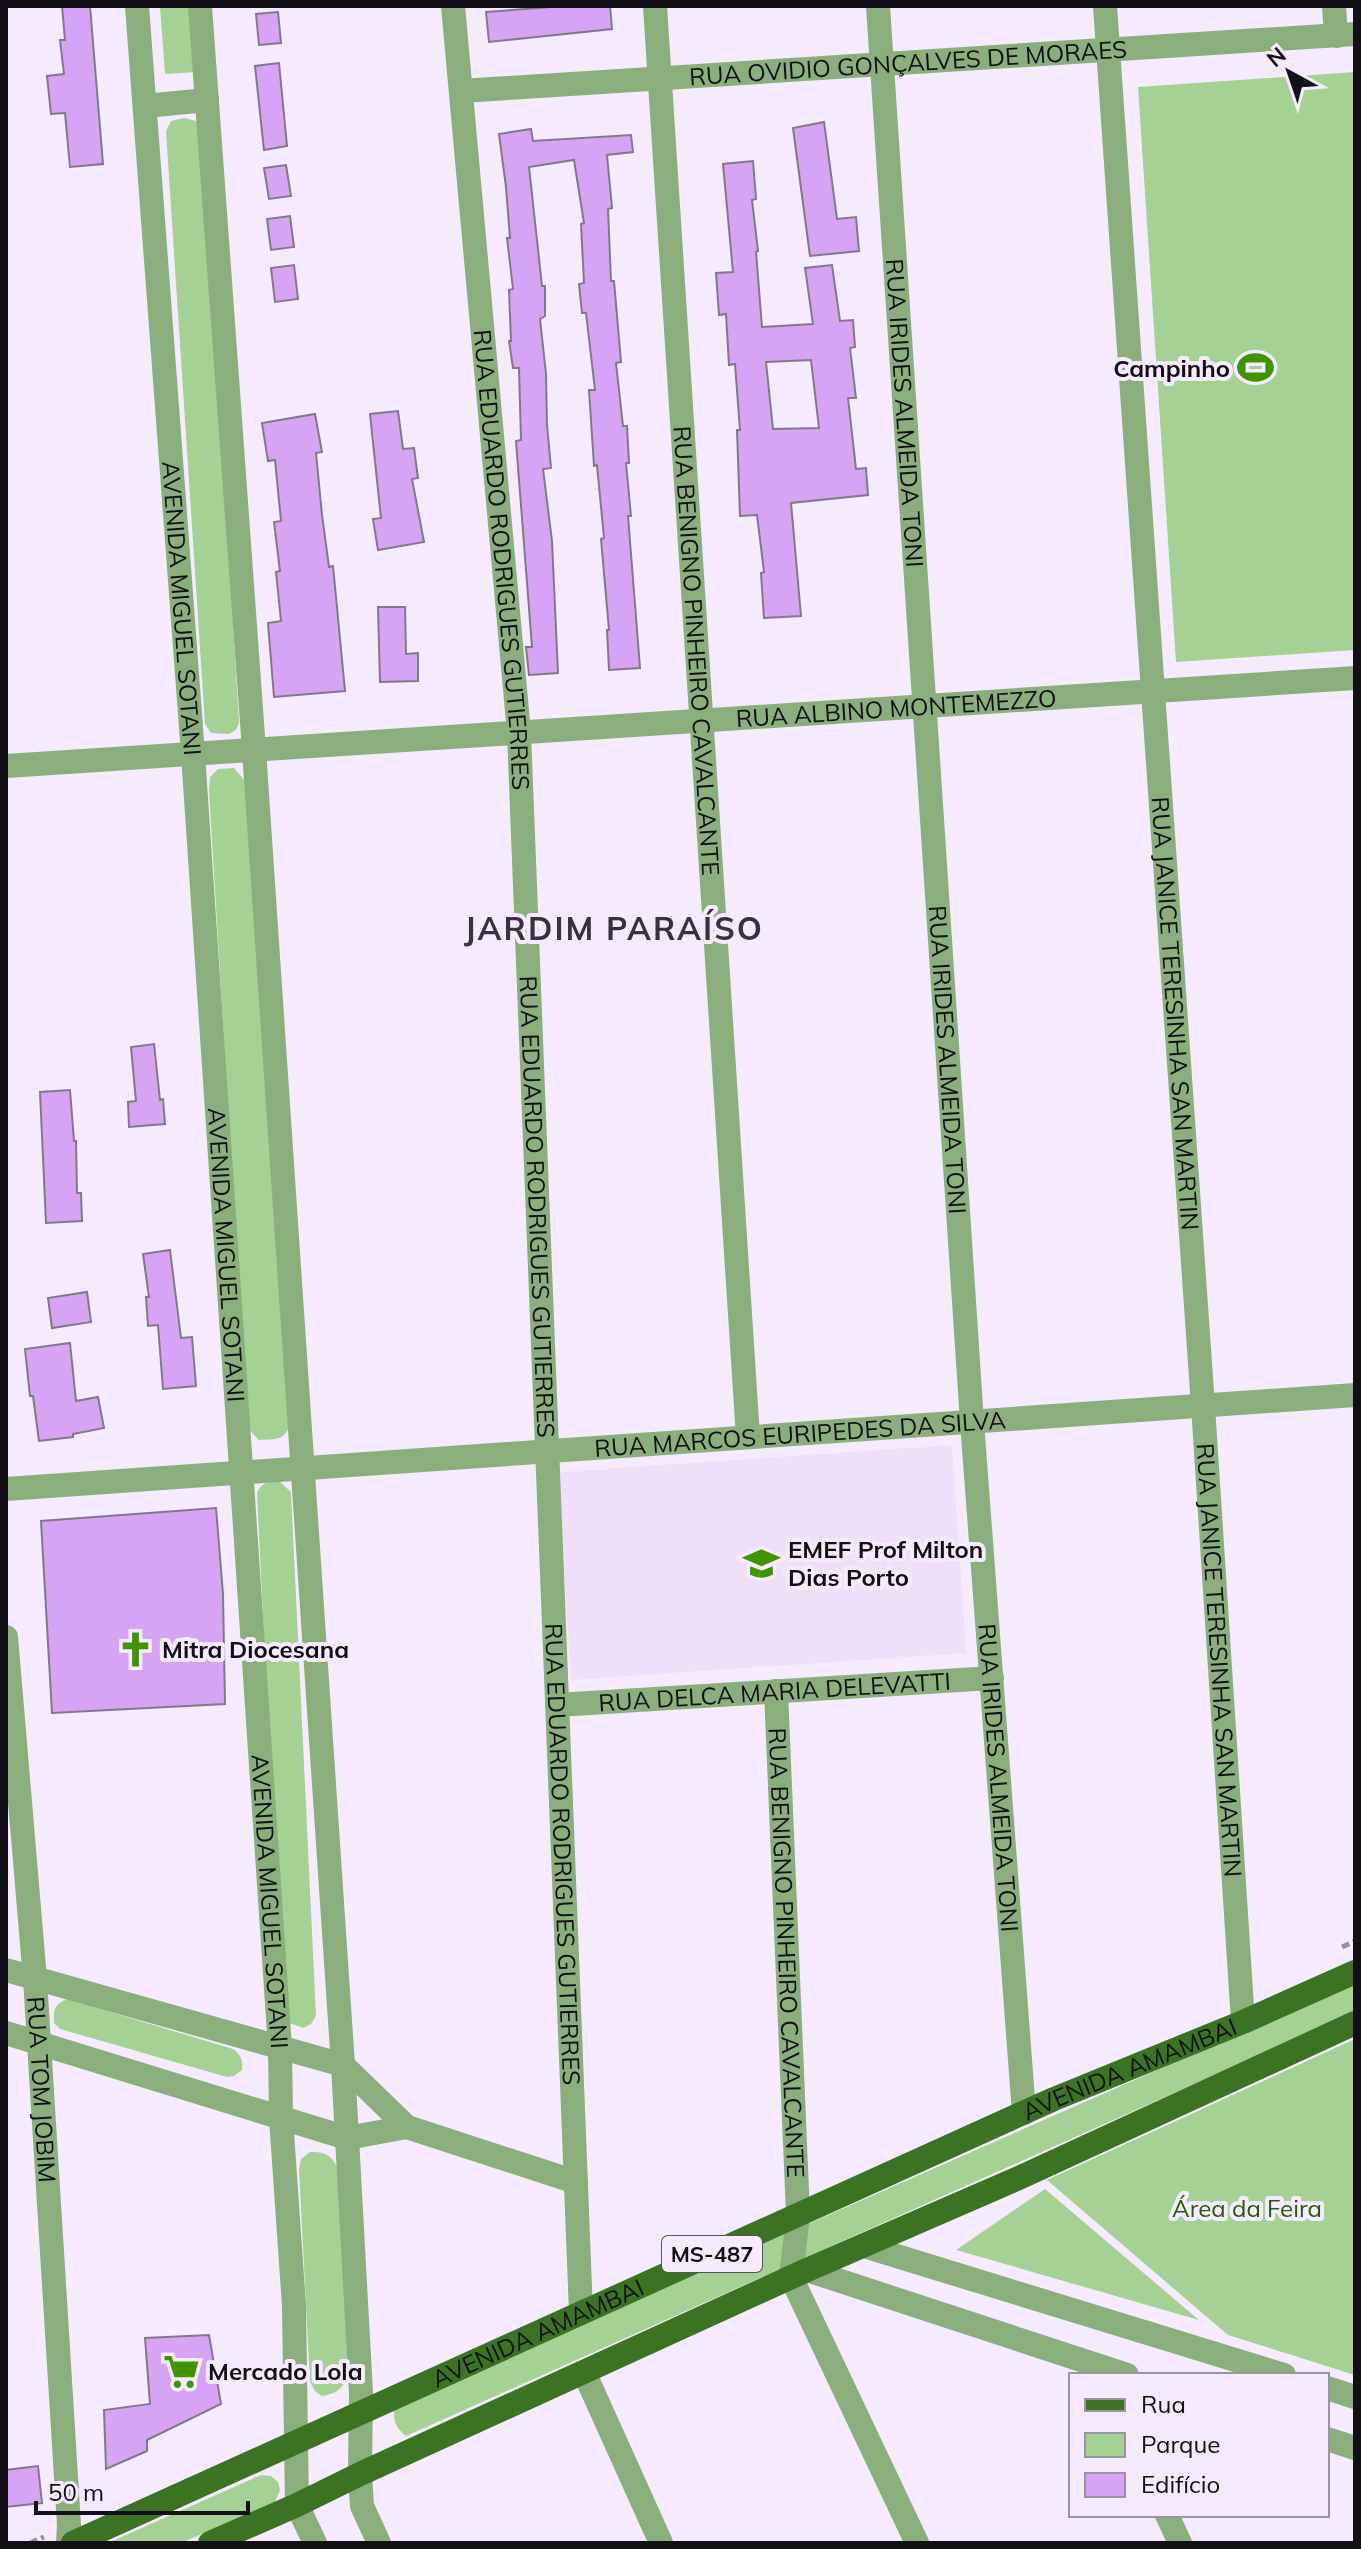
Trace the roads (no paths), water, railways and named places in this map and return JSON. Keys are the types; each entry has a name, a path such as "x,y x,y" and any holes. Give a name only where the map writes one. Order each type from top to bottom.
{"main road":[{"name":"AVENIDA AMAMBAI","path":"70,2543 1024,2113 1355,1972"},
{"name":"AVENIDA AMAMBAI","path":"210,2543 1355,2023"}],"street":[{"name":"AVENIDA MIGUEL SOTANI","path":"137,6 193,754 280,2048 281,2118 294,2306 297,2505"},
{"path":"200,6 343,2065 362,2412 362,2506 379,2543"},
{"name":"RUA EDUARDO RODRIGUES GUTIERRES","path":"453,6 519,733 581,2313"},
{"name":"RUA BENIGNO PINHEIRO CAVALCANTE","path":"655,6 748,1437"},
{"name":"RUA IRIDES ALMEIDA TONI","path":"878,6 972,1422 1024,2113"},
{"name":"RUA JANICE TERESINHA SAN MARTIN","path":"1105,6 1243,2022"},
{"path":"1334,6 1346,35"},
{"name":"RUA OVIDIO GONÇALVES DE MORAES","path":"461,91 1346,35"},
{"path":"145,106 207,100"},
{"name":"RUA ALBINO MONTEMEZZO","path":"6,766 1355,678"},
{"name":"RUA MARCOS EURIPEDES DA SILVA","path":"6,1489 1355,1395"},
{"name":"RUA TOM JOBIM","path":"6,1637 35,1979 70,2543"},
{"name":"RUA DELCA MARIA DELEVATTI","path":"557,1705 992,1678"},
{"name":"RUA BENIGNO PINHEIRO CAVALCANTE","path":"776,1691 799,2273"},
{"path":"6,1970 343,2065 407,2127 576,2182"},
{"path":"6,2033 347,2138 407,2127"},
{"path":"864,2246 1278,2373"},
{"path":"871,2291 892,2254"},
{"path":"799,2273 871,2291 1116,2373"},
{"path":"799,2273 917,2543"},
{"path":"584,2372 661,2543"},
{"path":"1329,2389 1355,2397"},
{"path":"1329,2440 1355,2448"},
{"path":"297,2505 315,2543"},
{"path":"1168,2517 1180,2543"}],"place":[{"name":"Campinho","path":"1256,368"},
{"name":"EMEF Prof Milton Dias Porto","path":"762,1563"},
{"name":"Mitra Diocesana","path":"136,1649"},
{"name":"Mercado Lola","path":"182,2371"}],"district":[{"name":"JARDIM PARAÍSO","path":"614,928"}],"park label":[{"name":"Área da Feira","path":"1247,2208"}]}
